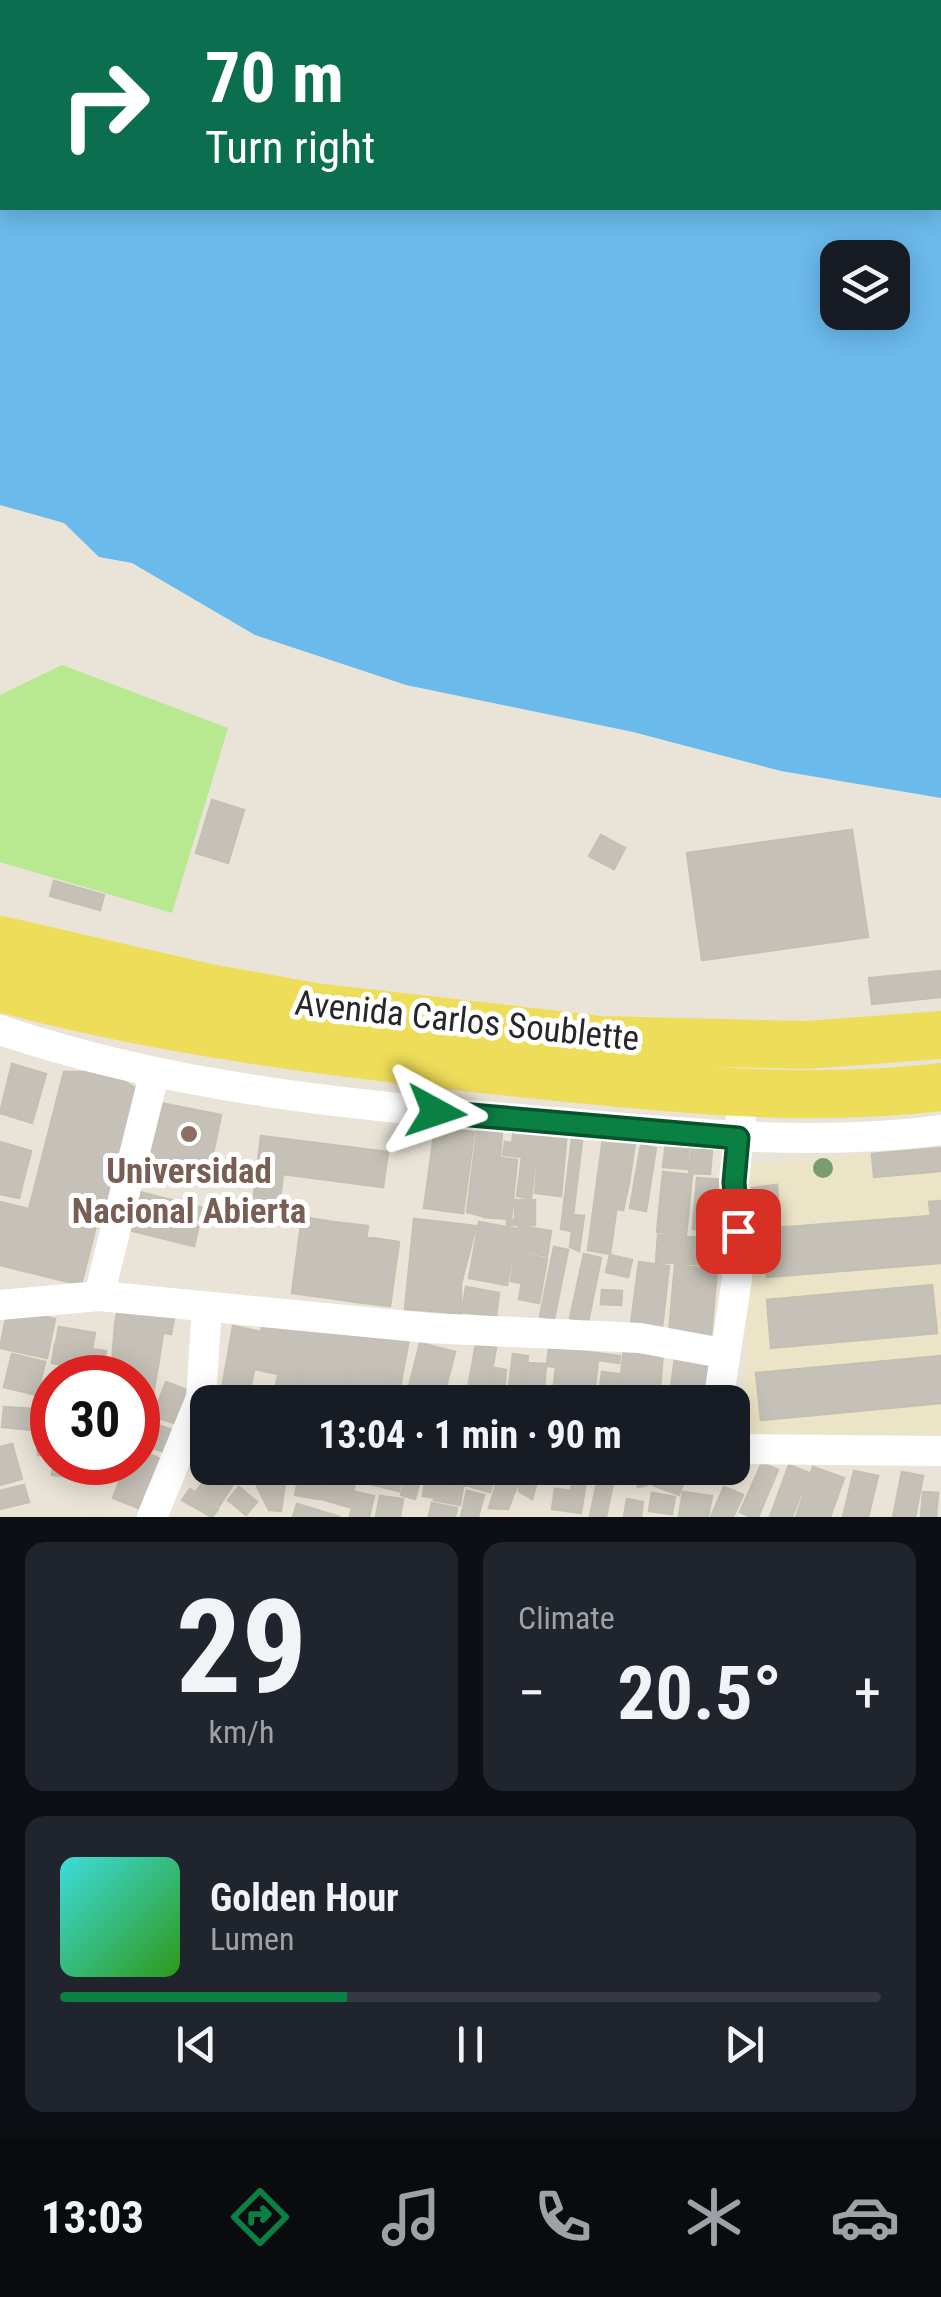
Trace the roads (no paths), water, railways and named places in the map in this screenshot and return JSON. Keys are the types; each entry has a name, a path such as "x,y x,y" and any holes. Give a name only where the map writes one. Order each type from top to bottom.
{"main road":[{"name":"Avenida Carlos Soublette","path":"0,940 170,980 314,1007 601,1040 806,1046 941,1035"},
{"name":"Avenida Carlos Soublette","path":"0,988 216,1036 366,1056 744,1091 902,1092 941,1087"}],"street":[{"path":"0,1030 154,1075 360,1106 738,1138 822,1139 941,1130"},
{"path":"360,1106 366,1056"},
{"path":"99,1296 154,1075"},
{"path":"719,1385 737,1279 734,1182 744,1091"},
{"path":"0,1305 99,1296 428,1328 640,1338 722,1353"},
{"path":"207,1307 214,1385"},
{"path":"152,1517 190,1446"},
{"path":"750,1450 941,1451"}],"water":[{"path":"0,210 941,210 941,798 781,771 633,732 406,685 255,635 132,563 99,557 64,523 0,505"}],"place":[{"name":"Universidad Nacional Abierta","path":"189,1134"}]}
